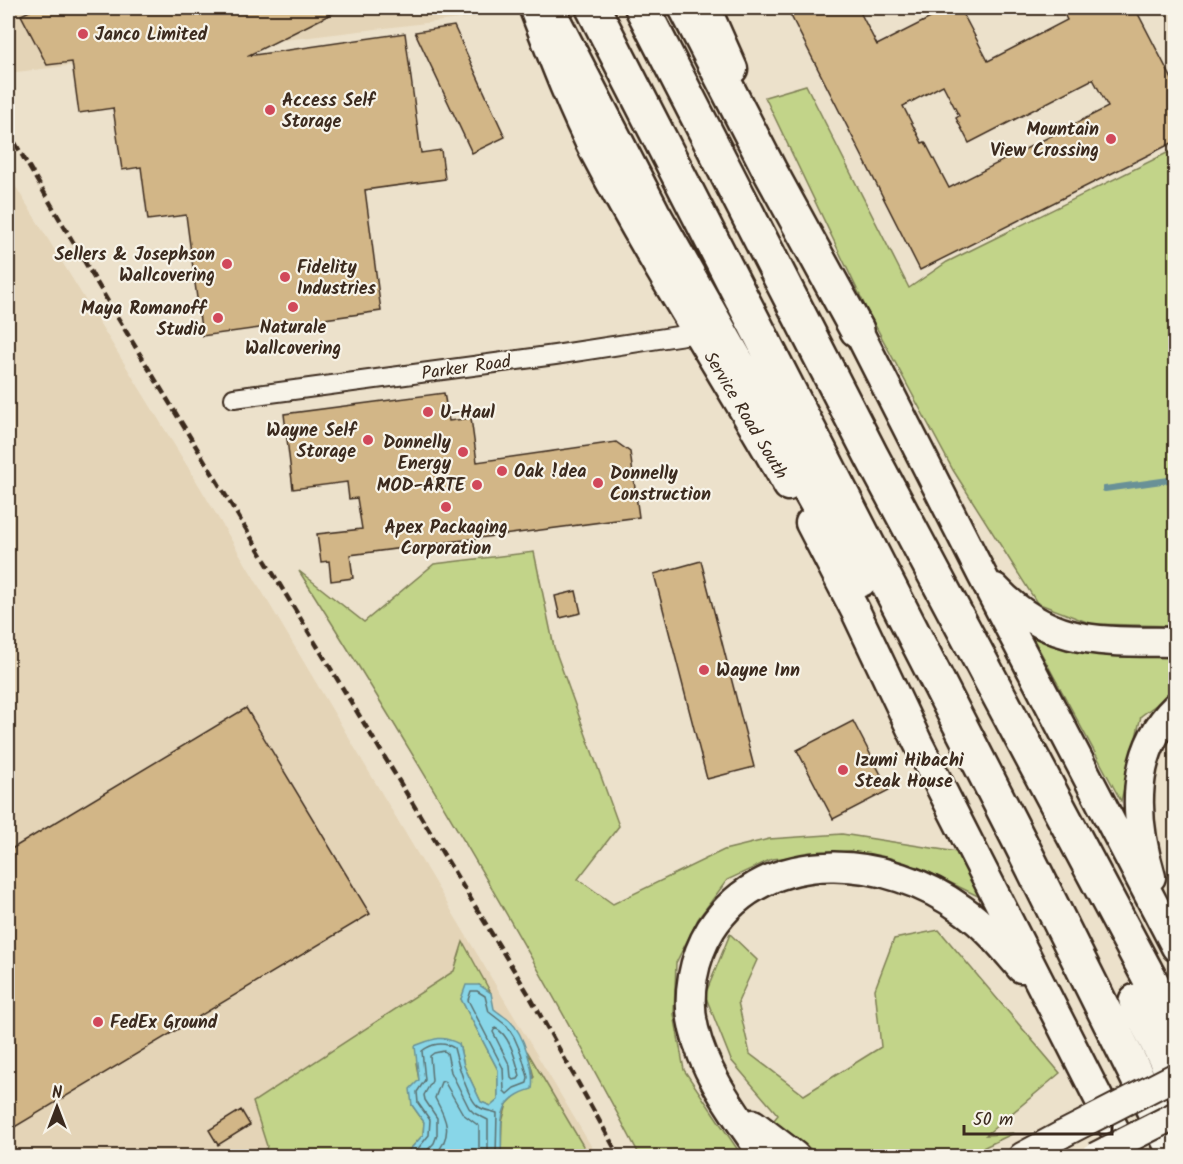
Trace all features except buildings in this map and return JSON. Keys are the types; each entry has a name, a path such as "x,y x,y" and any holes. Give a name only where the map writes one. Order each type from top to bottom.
{"highway":[{"path":"548,8 681,263 901,652 1020,842"},
{"path":"594,8 1020,842 1176,1155"},
{"path":"642,8 872,455 1176,1028"},
{"path":"686,8 771,173 857,330"},
{"path":"872,455 989,710 1176,1078"}],"main road":[{"name":"Service Road South","path":"533,8 564,88 596,155 697,333 750,419 821,543 959,823 1070,1039"},
{"path":"706,8 857,330 1176,946"},
{"path":"982,575 1016,607 1035,621 1058,633 1082,639 1176,642"},
{"path":"1176,707 1156,732 1147,750 1138,794 1139,817 1148,866 1176,946"},
{"path":"764,1156 711,1074 699,1050 690,1004 692,979 707,935 721,914 742,895 765,879 790,870 818,866 847,867 878,872 909,881 962,909 986,929 1030,981 1070,1039 1128,1156"},
{"path":"711,1074 749,1120 770,1139 795,1156"},
{"path":"1022,1156 1176,1078"},
{"path":"1095,1156 1176,1115"}],"street":[{"name":"Parker Road","path":"234,398 555,355 697,333"}],"shaded area":[{"path":"8,8 472,8 476,17 8,73"},
{"path":"8,174 194,477 597,1156 8,1156"}],"green space":[{"path":"806,85 909,288 947,262 1175,149 1175,626 1092,624 1037,603 953,470 867,310 765,97"},
{"path":"534,552 554,647 619,826 578,879 613,904 724,850 769,839 842,834 957,852 982,898 918,867 850,851 772,859 727,880 698,919 676,963 674,1014 684,1070 742,1156 640,1156 476,860 299,571 364,622 434,564"},
{"path":"1025,623 1175,649 1175,691 1141,716 1121,801"},
{"path":"939,930 1060,1073 986,1135 1014,1133 966,1156 823,1156 770,1125 778,1115 731,1060 705,995 730,934 757,960 738,1002 750,1054 804,1095 881,1047 875,989 894,939"},
{"path":"463,942 491,993 479,985 461,999 498,1070 498,1100 491,1106 481,1102 464,1066 459,1044 416,1063 419,1080 412,1105 424,1122 423,1135 404,1156 264,1156 267,1146 253,1102 454,971"},
{"path":"527,1051 589,1156 501,1156 502,1122 507,1104 534,1077"}],"water":[{"path":"466,985 479,985 491,993 494,1009 515,1027 527,1053 532,1073 532,1089 511,1100 506,1107 501,1124 501,1156 404,1156 423,1135 424,1122 412,1105 410,1089 419,1080 415,1046 442,1038 459,1044 464,1066 481,1102 491,1106 498,1100 498,1070 461,999"}],"waterway":[{"path":"1105,489 1176,479"}],"railway":[{"path":"8,131 110,305 529,995 619,1156"}],"place":[{"name":"Janco Limited","path":"83,34"},
{"name":"Access Self Storage","path":"270,110"},
{"name":"Mountain View Crossing","path":"1111,139"},
{"name":"Sellers & Josephson Wallcovering","path":"227,264"},
{"name":"Fidelity Industries","path":"285,277"},
{"name":"Naturale Wallcovering","path":"293,307"},
{"name":"Maya Romanoff Studio","path":"218,318"},
{"name":"U-Haul","path":"428,412"},
{"name":"Wayne Self Storage","path":"368,440"},
{"name":"Donnelly Energy","path":"463,452"},
{"name":"Oak !dea","path":"502,471"},
{"name":"Donnelly Construction","path":"598,483"},
{"name":"MOD-ARTE","path":"477,485"},
{"name":"Apex Packaging Corporation","path":"446,507"},
{"name":"Wayne Inn","path":"704,670"},
{"name":"Izumi Hibachi Steak House","path":"843,770"},
{"name":"FedEx Ground","path":"98,1022"}]}
